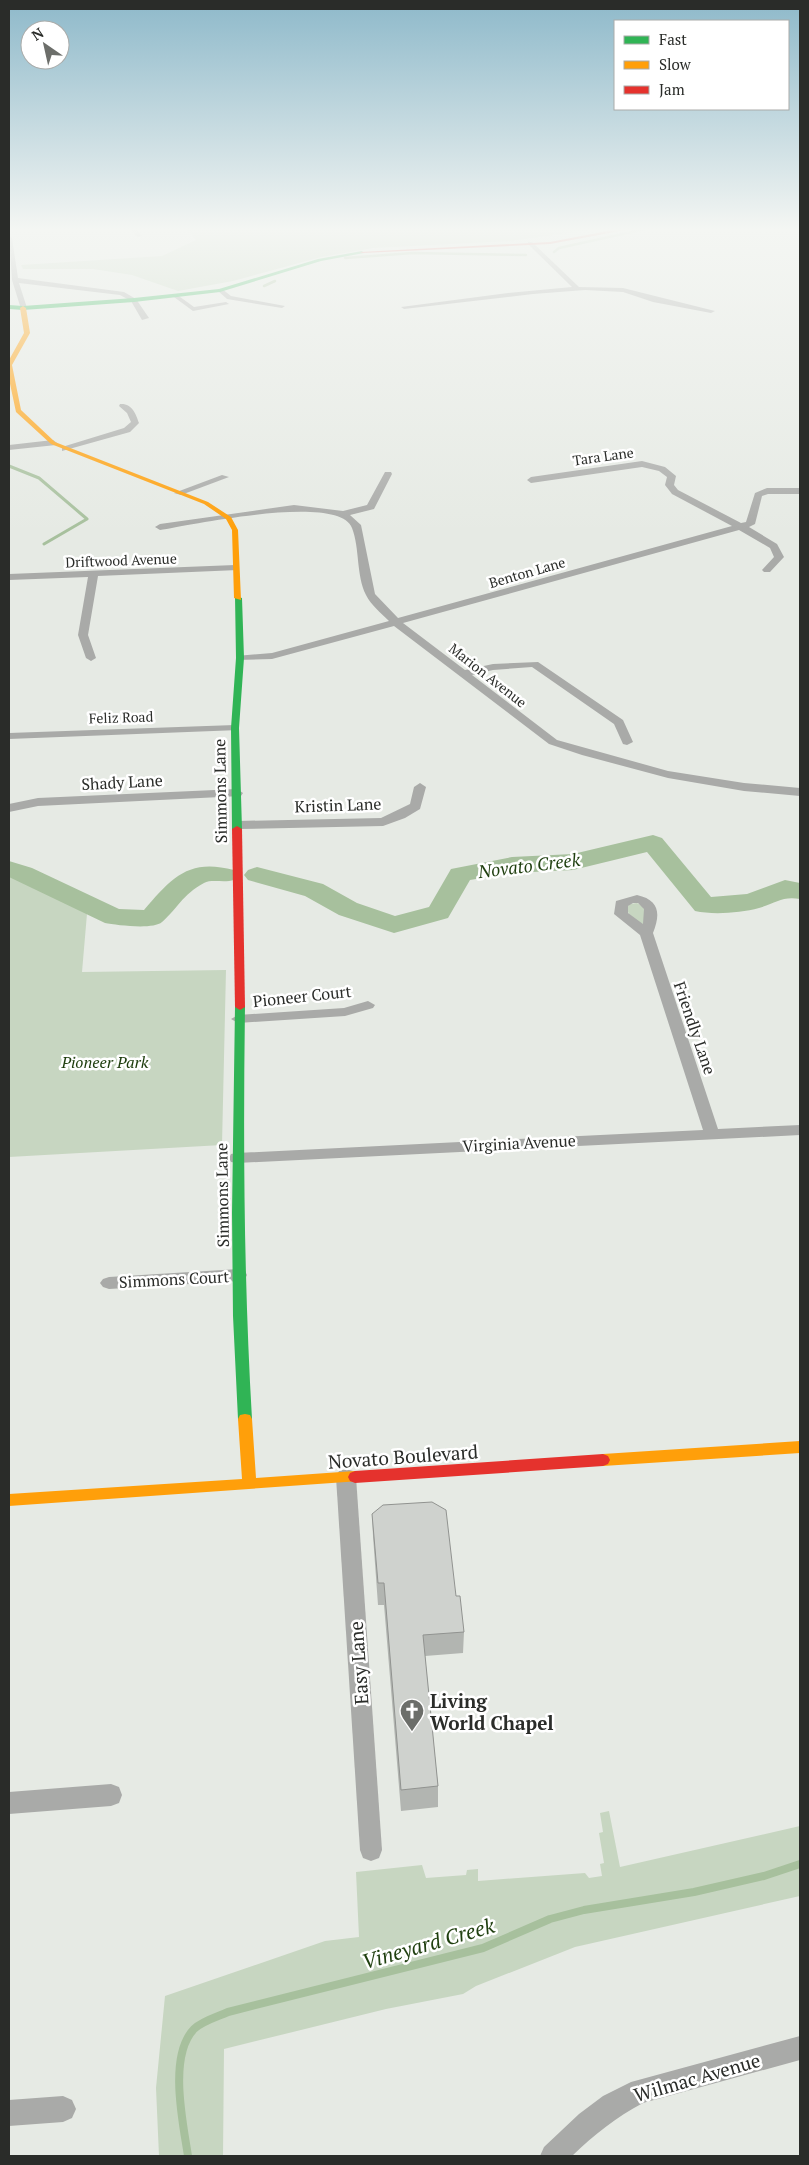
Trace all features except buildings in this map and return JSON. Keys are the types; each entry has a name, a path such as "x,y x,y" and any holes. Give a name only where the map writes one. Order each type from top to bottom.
{"street":[{"path":"27,330 27,333 9,365 18,411 53,443 65,450 206,503 230,518"},
{"path":"65,450 127,430 135,423 131,412 123,406"},
{"path":"9,448 53,443"},
{"name":"Tara Lane","path":"531,480 642,464 662,469 672,476 670,485 675,492 741,527"},
{"path":"160,527 294,508 343,514 371,507 388,474"},
{"path":"178,493 225,477"},
{"path":"741,527 750,524 758,496 767,491 800,491"},
{"name":"Marion Avenue","path":"343,514 356,525 370,594 376,603 396,623 553,742 586,753 668,774 744,787 800,792"},
{"name":"Simmons Lane","path":"230,518 236,530 235,568 240,658 235,728 238,825 239,1275 240,1346 249,1484"},
{"path":"741,527 774,546 779,557 767,570"},
{"name":"Benton Lane","path":"240,658 272,656 741,527"},
{"name":"Driftwood Avenue","path":"9,577 235,568"},
{"path":"91,658 83,635 93,575"},
{"path":"461,674 493,667 534,664 619,722 626,742"},
{"name":"Feliz Road","path":"9,736 235,728"},
{"name":"Kristin Lane","path":"238,825 383,822 401,815 416,806 420,787"},
{"name":"Shady Lane","path":"9,808 38,802 237,793"},
{"name":"Friendly Lane","path":"646,933 712,1133"},
{"name":"Pioneer Court","path":"238,1019 345,1012 368,1005"},
{"name":"Virginia Avenue","path":"238,1158 800,1130"},
{"name":"Simmons Court","path":"109,1283 239,1275"},
{"name":"Novato Boulevard","path":"9,1500 800,1447"},
{"name":"Easy Lane","path":"346,1477 371,1850"},
{"path":"9,1803 112,1795"},
{"name":"Wilmac Avenue","path":"553,2156 604,2111 640,2091 800,2048"},
{"path":"9,2113 63,2109"}],"green space":[{"name":"Pioneer Park","path":"9,875 25,882 63,885 88,902 82,972 226,970 222,1145 9,1157"},
{"path":"637,903 647,909 643,927 630,916 626,908 630,904"},
{"path":"609,1811 620,1867 800,1826 800,1896 575,1947 476,1986 463,1994 386,2009 224,2049 223,2156 159,2156 156,2088 165,1996 325,1941 359,1937 356,1872 422,1865 426,1878 466,1875 467,1870 478,1869 478,1881 585,1873 589,1878 602,1876 600,1864 604,1863 599,1833 603,1832 600,1813"}],"waterway":[{"path":"9,466 39,478 87,519 44,544"},
{"name":"Novato Creek","path":"257,875 314,890 348,909 394,925 439,912 460,874 512,865 573,862 653,843 704,905 751,902 785,888 800,891"},
{"name":"Novato Creek","path":"9,869 23,873 114,917 151,918 173,892 201,873 225,875"},
{"name":"Vineyard Creek","path":"188,2156 179,2090 181,2056 186,2041 194,2029 205,2021 228,2012 483,1948 550,1919 584,1910 694,1892 764,1876 800,1864"}],"traffic: fast":[{"path":"237,829 235,728 240,658 238,598"},
{"path":"240,1007 238,1213 245,1419"}],"traffic: slow":[{"path":"27,330 27,333 9,365 18,411 53,443 206,503 229,518 235,530 238,598"},
{"path":"245,1419 249,1484"},
{"path":"603,1460 800,1447"},
{"path":"9,1500 355,1477"}],"traffic: jam":[{"path":"237,829 240,1007"},
{"path":"355,1477 603,1460"}],"place":[{"name":"Living World Chapel","path":"412,1732"}]}
